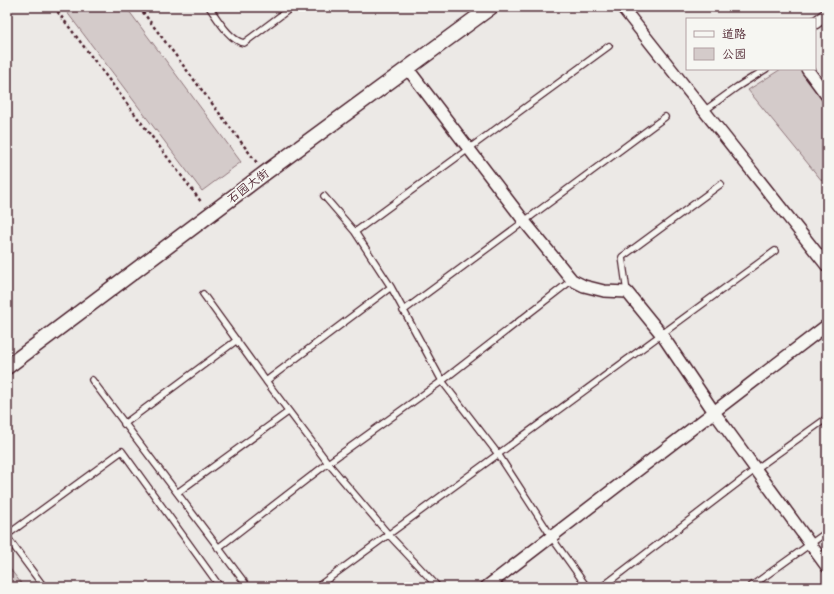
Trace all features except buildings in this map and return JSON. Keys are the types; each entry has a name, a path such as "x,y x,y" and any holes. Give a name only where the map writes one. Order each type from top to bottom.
{"street":[{"name":"石园大街","path":"7,367 265,173 491,7"},
{"path":"622,7 827,266"},
{"path":"816,22 827,14"},
{"path":"408,69 524,221 572,280 584,286 604,291 627,292 662,335 714,412 827,567"},
{"path":"808,70 827,96"},
{"path":"486,587 827,325"}],"lane":[{"path":"209,7 233,39 244,43 292,7"},
{"path":"356,232 609,46"},
{"path":"704,111 737,87 764,70"},
{"path":"403,311 665,117"},
{"path":"627,292 622,257 721,184"},
{"path":"324,196 356,232 391,287 442,381 498,454 586,587"},
{"path":"318,587 775,251"},
{"path":"218,548 328,463 442,381 572,280"},
{"path":"266,381 391,287"},
{"path":"203,294 288,412 328,463 389,535 438,587"},
{"path":"124,424 237,340"},
{"path":"92,380 248,587"},
{"path":"177,493 288,412"},
{"path":"602,587 756,469 827,418"},
{"path":"44,587 7,536 122,452 218,584 214,587"},
{"path":"750,587 827,532"}],"path":[{"path":"54,7 210,214"},
{"path":"139,7 265,173"}],"green space":[{"path":"63,7 126,7 241,162 202,191"},
{"path":"779,70 801,70 827,106 827,187 748,90"},
{"path":"7,565 24,587 7,587"}]}
